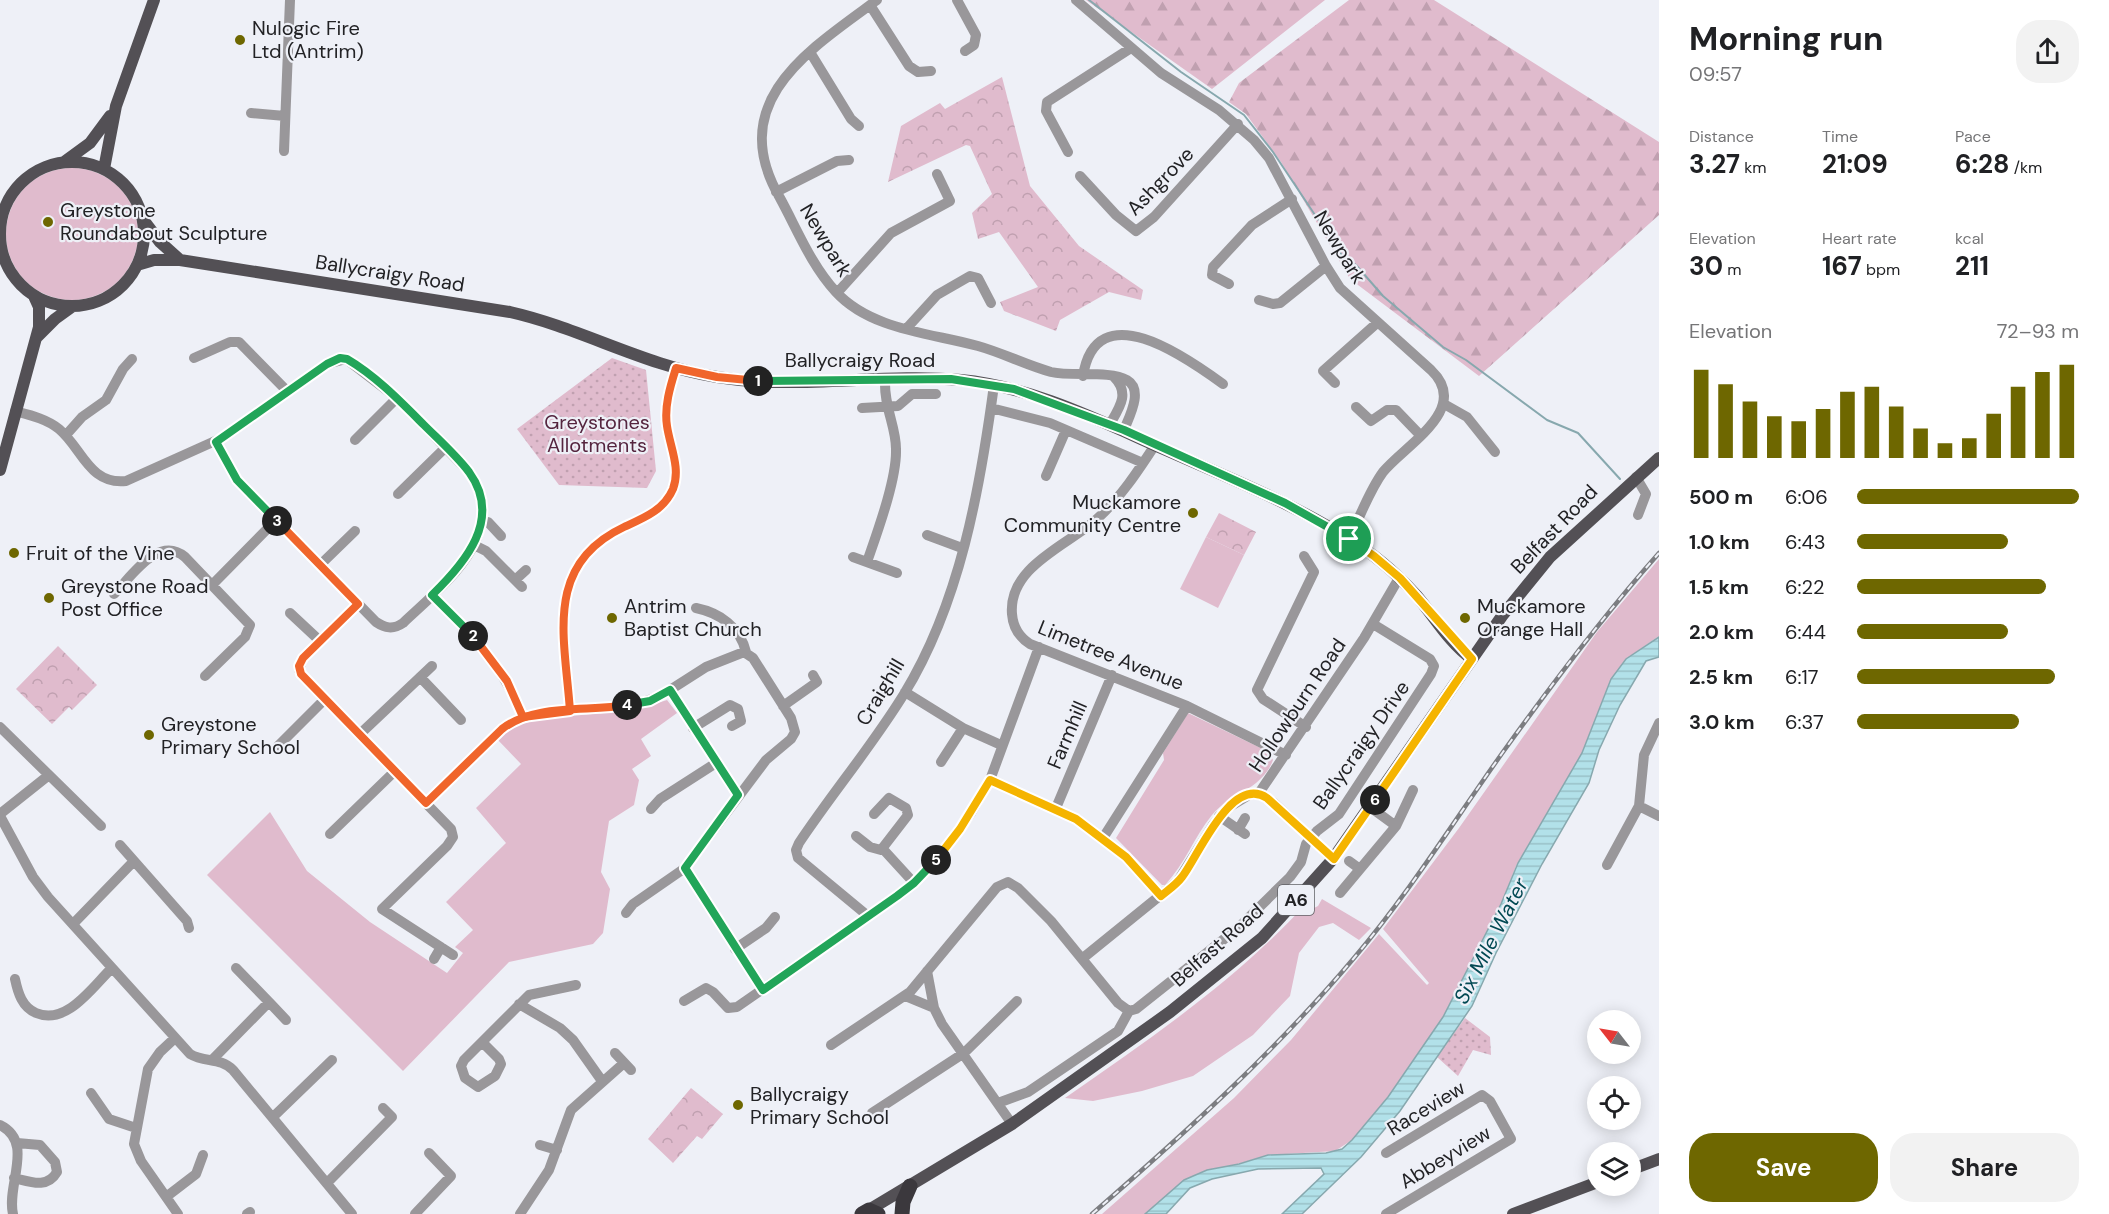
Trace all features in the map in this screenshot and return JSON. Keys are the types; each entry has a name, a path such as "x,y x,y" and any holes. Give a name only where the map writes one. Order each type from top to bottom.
{"highway":[{"path":"902,1214 903,1202 910,1186"}],"main road":[{"path":"104,169 116,106 154,0"},
{"path":"0,470 35,339 39,307 34,296 11,273 2,256 1,218 8,201 18,187 46,167 63,162 90,143 116,106"},
{"path":"63,162 84,163 104,169 127,187 137,203 143,220 160,242 180,260"},
{"path":"34,296 53,304 73,306 95,303 116,292 137,265 143,243 143,220"},
{"name":"Ballycraigy Road","path":"137,265 154,260 180,260 510,312 561,325 676,368 737,380 951,379 994,385 1038,396 1124,430 1285,503 1349,539 1400,578 1472,659"},
{"path":"35,339 55,319 73,306"},
{"name":"Belfast Road","path":"870,1212 1012,1124 1170,1012 1262,938 1334,859 1472,659 1550,557 1659,458"},
{"path":"1641,1166 1659,1159"},
{"path":"1513,1214 1587,1186"}],"street":[{"path":"284,151 290,0"},
{"path":"957,0 976,35 974,45 965,51"},
{"name":"Newpark","path":"1076,0 1161,73 1238,124 1269,158 1326,266 1348,297 1436,374 1443,389 1444,404"},
{"path":"873,3 909,66 921,72 931,71"},
{"name":"Newpark","path":"873,3 810,52 784,76 765,116 762,146 776,192 820,272 837,293 867,314 906,329 979,346 1042,369 1083,376 1114,377"},
{"path":"1068,152 1046,111 1047,102 1131,48"},
{"path":"810,52 851,119 859,126"},
{"path":"251,113 285,116"},
{"name":"Ashgrove","path":"1080,176 1116,215 1136,231 1154,217 1238,124"},
{"path":"776,192 837,161 849,160"},
{"path":"837,293 891,233 950,201 937,174"},
{"path":"1229,284 1212,275 1212,268 1252,225 1292,200"},
{"path":"1259,300 1273,304 1280,303 1326,266"},
{"path":"906,329 937,295 970,276 977,277 991,303"},
{"path":"1335,382 1323,371 1377,323"},
{"path":"1083,376 1087,357 1095,346 1112,336 1129,333 1190,360 1223,384"},
{"path":"194,358 230,342 239,342 288,392"},
{"path":"15,411 49,422 66,435 91,470 102,477 118,482 143,475 216,442 327,364 343,358 351,361 397,398 446,447 473,479 480,504 481,522 474,545 460,567 432,595 398,626 386,628 376,622 237,480 216,442"},
{"path":"66,435 81,417 106,400 132,359"},
{"path":"570,711 563,612 568,583 578,564 591,547 610,533 653,513 665,503 672,491 675,465 666,413 676,368"},
{"path":"1110,424 1123,395 1122,387 1114,377"},
{"path":"1114,377 1128,381 1135,391 1133,405 1124,430"},
{"path":"867,562 883,517 897,451 886,407 885,380"},
{"name":"Craighill","path":"868,916 800,860 796,848 905,692 939,618 962,548 978,483 994,385"},
{"path":"862,408 898,406 912,394 936,394"},
{"path":"355,440 397,398"},
{"path":"1349,539 1382,474 1437,418 1444,404 1467,417 1495,452"},
{"path":"1356,407 1371,421 1387,410 1396,410 1421,436"},
{"path":"991,408 1026,415 1143,463"},
{"path":"1046,476 1066,430"},
{"name":"Limetree Avenue","path":"1155,445 1120,495 1096,520 1036,565 1018,585 1012,602 1013,623 1025,641 1187,706 1286,755"},
{"path":"398,494 446,447"},
{"path":"1636,477 1646,494 1638,514"},
{"path":"213,584 276,520"},
{"path":"481,522 488,522 501,536"},
{"path":"320,565 355,531"},
{"path":"927,535 962,548"},
{"path":"474,545 486,551 519,584 526,570"},
{"path":"114,594 148,560 166,549 181,554 247,619 250,626 245,637 205,676"},
{"path":"1304,556 1314,572 1257,690 1263,699 1306,727"},
{"path":"853,557 897,573"},
{"name":"Hollowburn Road","path":"1083,958 1183,876 1219,816 1239,800 1259,794 1306,727 1400,578"},
{"path":"432,595 489,654 507,681 523,717"},
{"path":"358,604 303,658 299,668 303,677 451,829 452,839 382,909 453,956"},
{"path":"626,913 633,904 685,868 768,758 794,735 794,724 753,658 746,652 739,636 726,620 696,608"},
{"path":"290,613 320,641"},
{"name":"Ballycraigy Drive","path":"1129,1011 1136,1009 1246,921 1296,869 1311,838 1339,814 1434,670 1430,659 1373,624"},
{"path":"684,1001 706,988 713,992 723,1005 733,1008 763,990 914,883 954,837 990,780 1039,647"},
{"path":"426,803 502,729 523,717 655,699 706,667 746,652"},
{"path":"360,734 432,666"},
{"path":"783,706 817,682 813,675"},
{"name":"Farmhill","path":"1056,808 1112,675"},
{"path":"420,677 461,720"},
{"path":"670,690 738,795"},
{"path":"905,692 963,728 1001,745"},
{"path":"278,746 326,699"},
{"path":"693,728 730,705 738,709 741,721 732,726"},
{"path":"1103,838 1187,706"},
{"path":"1607,865 1639,806 1644,755 1659,723"},
{"path":"0,728 101,826"},
{"path":"941,762 963,728"},
{"path":"651,809 660,799 716,763"},
{"path":"330,834 395,771"},
{"path":"49,776 0,815 33,877 175,1038 197,1058 224,1062 233,1070 328,1182 352,1214"},
{"path":"990,780 1056,808 1103,838 1132,863 1161,896"},
{"path":"1340,893 1396,826 1405,811 1403,799 1413,790"},
{"path":"1259,794 1271,801 1334,859"},
{"path":"856,836 874,849 882,848 905,823 908,812 889,798 873,814"},
{"path":"1639,806 1659,816"},
{"path":"1370,807 1396,826"},
{"path":"1219,816 1241,832 1245,819"},
{"path":"120,845 187,921 189,928"},
{"path":"882,848 914,883"},
{"path":"73,924 134,861"},
{"path":"1349,861 1360,870"},
{"path":"685,868 763,990"},
{"path":"831,1045 905,996 997,887 1008,882 1038,906 1083,958 1118,1004 1129,1011 1118,1031 1028,1092 998,1103"},
{"path":"735,949 766,928 775,917"},
{"path":"434,959 441,947"},
{"path":"15,979 19,996 30,1009 44,1016 53,1016 67,1011 112,968"},
{"path":"236,968 286,1020"},
{"path":"927,971 934,1008 1012,1124"},
{"path":"482,1042 519,1004 534,993 572,986 569,1000"},
{"path":"905,996 934,1008"},
{"path":"872,1113 964,1053 1017,1001"},
{"path":"212,1060 268,1002"},
{"path":"519,1004 560,1028 573,1040 602,1081"},
{"path":"175,1038 160,1052 148,1069 136,1128 137,1153 178,1214"},
{"path":"520,1214 544,1179 571,1110 602,1081 627,1066 615,1053"},
{"path":"273,1118 332,1060"},
{"path":"97,1096 112,1121 136,1128"},
{"name":"Raceview","path":"1386,1153 1476,1097 1485,1096"},
{"name":"Abbeyview","path":"1386,1214 1510,1139 1485,1096"},
{"path":"328,1182 392,1118 384,1108"},
{"path":"0,1125 9,1131 17,1143 11,1202 13,1214"},
{"path":"14,1178 42,1184 50,1181 57,1172 55,1162 40,1145 17,1143"},
{"path":"540,1145 557,1150"},
{"path":"414,1214 451,1176 429,1153"},
{"path":"166,1197 196,1174 203,1155"}],"green space":[{"path":"1086,0 1325,0 1212,89"},
{"path":"1349,0 1434,0 1659,142 1659,215 1479,376 1350,279 1281,162 1246,114 1229,102 1239,83"},
{"path":"1002,77 1030,186 1079,246 1143,290 1141,300 1109,292 1060,320 1056,331 1004,311 1000,302 1038,287 999,232 978,239 972,213 992,194 970,146 966,145 888,182 901,126 940,103 945,109"},
{"path":"72,168 97,173 119,187 133,209 138,234 133,259 119,281 97,295 72,300 47,295 25,281 11,259 6,234 11,209 25,187 47,173"},
{"name":"Greystones Allotments","path":"612,358 646,370 656,471 647,488 559,485 517,429"},
{"path":"1219,513 1256,532 1244,555 1206,537"},
{"path":"1206,537 1244,555 1218,608 1180,589"},
{"path":"1659,559 1659,636 1626,659 1611,679 1582,753 1516,866 1501,904 1443,1017 1388,1097 1352,1140 1335,1151 1268,1155 1184,1180 1145,1214 1102,1214 1234,1098 1291,1040 1379,934 1427,985 1429,983 1383,929 1459,828 1597,632"},
{"path":"58,646 97,685 72,710 69,707 52,724 16,689"},
{"path":"667,700 677,713 641,739 651,756 632,769 639,780 634,805 609,821 601,872 610,889 603,933 593,944 509,962 403,1071 207,875 270,812 307,871 370,922 447,973 463,953 455,947 473,930 446,902 506,843 476,808 521,764 496,738 527,720 636,710"},
{"path":"1188,713 1269,752 1273,760 1268,770 1254,785 1228,801 1212,815 1178,868 1165,885 1162,885 1116,838 1164,760 1163,753"},
{"path":"1322,899 1371,928 1359,940 1333,923 1319,927 1299,953 1290,996 1253,1035 1193,1076 1142,1091 1093,1101 1065,1098 1191,1008 1279,932 1306,904 1308,911 1318,906"},
{"path":"1465,1018 1490,1037 1491,1055 1473,1050 1458,1076 1437,1057"},
{"path":"691,1088 723,1114 702,1139 697,1136 673,1163 648,1139"}],"water":[{"name":"Six Mile Water","path":"1659,637 1659,657 1646,661 1620,705 1599,750 1589,783 1542,864 1496,953 1472,1006 1400,1111 1361,1157 1302,1214 1282,1214 1324,1174 1321,1168 1258,1169 1212,1179 1190,1188 1166,1214 1145,1214 1184,1180 1207,1170 1239,1164 1268,1155 1326,1153 1342,1149 1352,1140 1388,1097 1443,1017 1501,904 1518,863 1582,753 1611,679 1626,659"}],"waterway":[{"path":"1089,0 1181,72 1244,115 1273,152 1341,254 1356,265 1383,296 1443,347 1466,360 1547,420 1578,433 1620,479"}],"railway":[{"path":"1092,1214 1228,1091 1324,993 1374,933 1412,882 1559,676 1659,553"}],"place":[{"name":"Nulogic Fire Ltd (Antrim)","path":"240,40"},
{"name":"Greystone Roundabout Sculpture","path":"48,222"},
{"name":"Muckamore Community Centre","path":"1193,513"},
{"name":"Fruit of the Vine","path":"14,553"},
{"name":"Greystone Road Post Office","path":"49,598"},
{"name":"Antrim Baptist Church","path":"612,618"},
{"name":"Muckamore Orange Hall","path":"1465,618"},
{"name":"Greystone Primary School","path":"149,735"},
{"name":"Ballycraigy Primary School","path":"738,1105"}],"route":[{"path":"1349,539 1285,503 1124,430 1038,396 1014,389 951,379 737,380 702,375 676,368 669,390 666,413 675,465 676,479 672,491 665,503 653,513 602,538 591,547 578,564 568,583 563,612 570,711 542,714 523,717 507,681 489,654 432,595 460,567 476,541 481,508 475,483 462,464 397,398 351,361 343,358 336,359 216,442 237,480 358,604 300,661 301,674 426,803 502,729 516,720 523,717 531,715 542,714 616,707 650,701 670,690 738,795 689,860 685,868 687,875 763,990 914,883 954,837 990,780 1076,819 1126,857 1161,896 1183,876 1219,816 1234,803 1257,793 1271,801 1334,859 1472,659 1458,647 1400,578 1349,539"}]}
